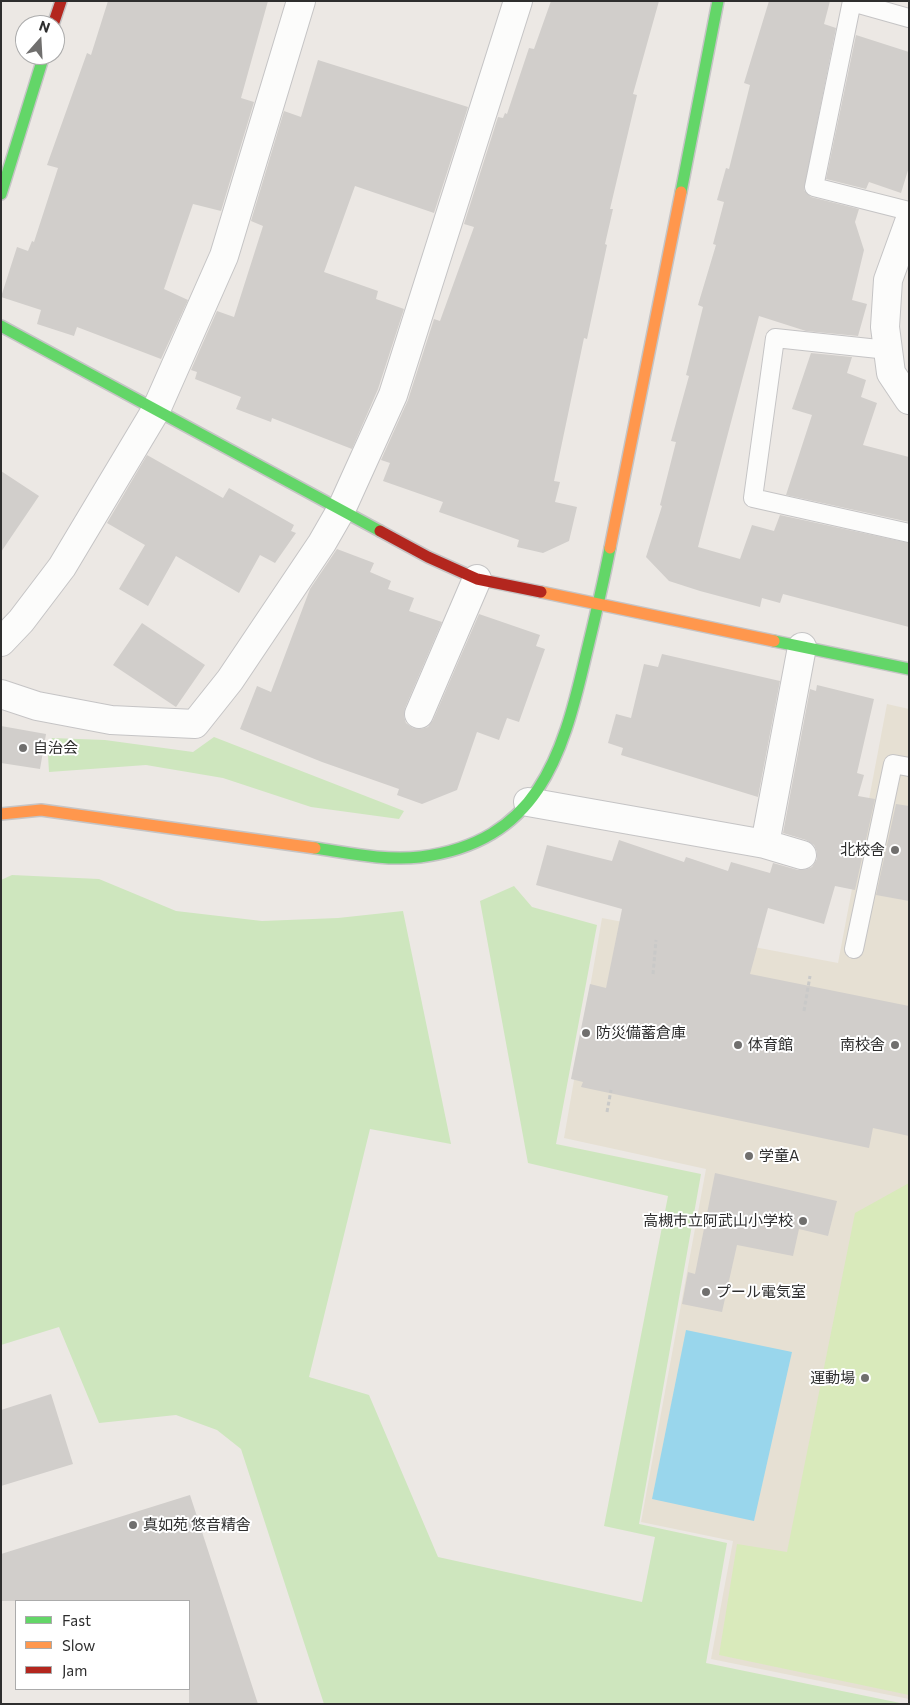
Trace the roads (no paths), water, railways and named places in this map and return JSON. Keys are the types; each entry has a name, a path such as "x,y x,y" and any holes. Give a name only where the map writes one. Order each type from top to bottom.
{"street":[{"path":"56,15 61,1"},
{"path":"1,642 21,621 62,567 156,410 224,256 301,1"},
{"path":"1,694 37,706 111,720 196,724 230,680 322,542 341,510 393,395 518,1"},
{"path":"1,814 41,810 342,852 371,858 400,860 428,857 457,850 483,838 507,821 528,802 546,778 561,751 599,605 718,1"},
{"path":"1,194 41,65"},
{"path":"909,222 888,280 884,327 892,373 909,400"},
{"path":"1,326 428,557 476,578 909,669"},
{"path":"420,714 476,578"},
{"path":"765,844 802,647"},
{"path":"528,802 765,844 802,855"}],"lane":[{"path":"909,18 852,2 814,187 909,211"},
{"path":"888,350 775,338 753,498 909,533"},
{"path":"854,949 892,764 909,767"}],"water":[{"path":"686,1330 792,1352 754,1521 652,1499"}],"place":[{"name":"自治会","path":"23,748"},
{"name":"北校舎","path":"895,850"},
{"name":"防災備蓄倉庫","path":"586,1033"},
{"name":"体育館","path":"738,1045"},
{"name":"南校舎","path":"895,1045"},
{"name":"学童A","path":"749,1156"},
{"name":"高槻市立阿武山小学校","path":"803,1221"},
{"name":"プール電気室","path":"706,1292"},
{"name":"運動場","path":"865,1378"},
{"name":"真如苑 悠音精舎","path":"133,1525"}]}
